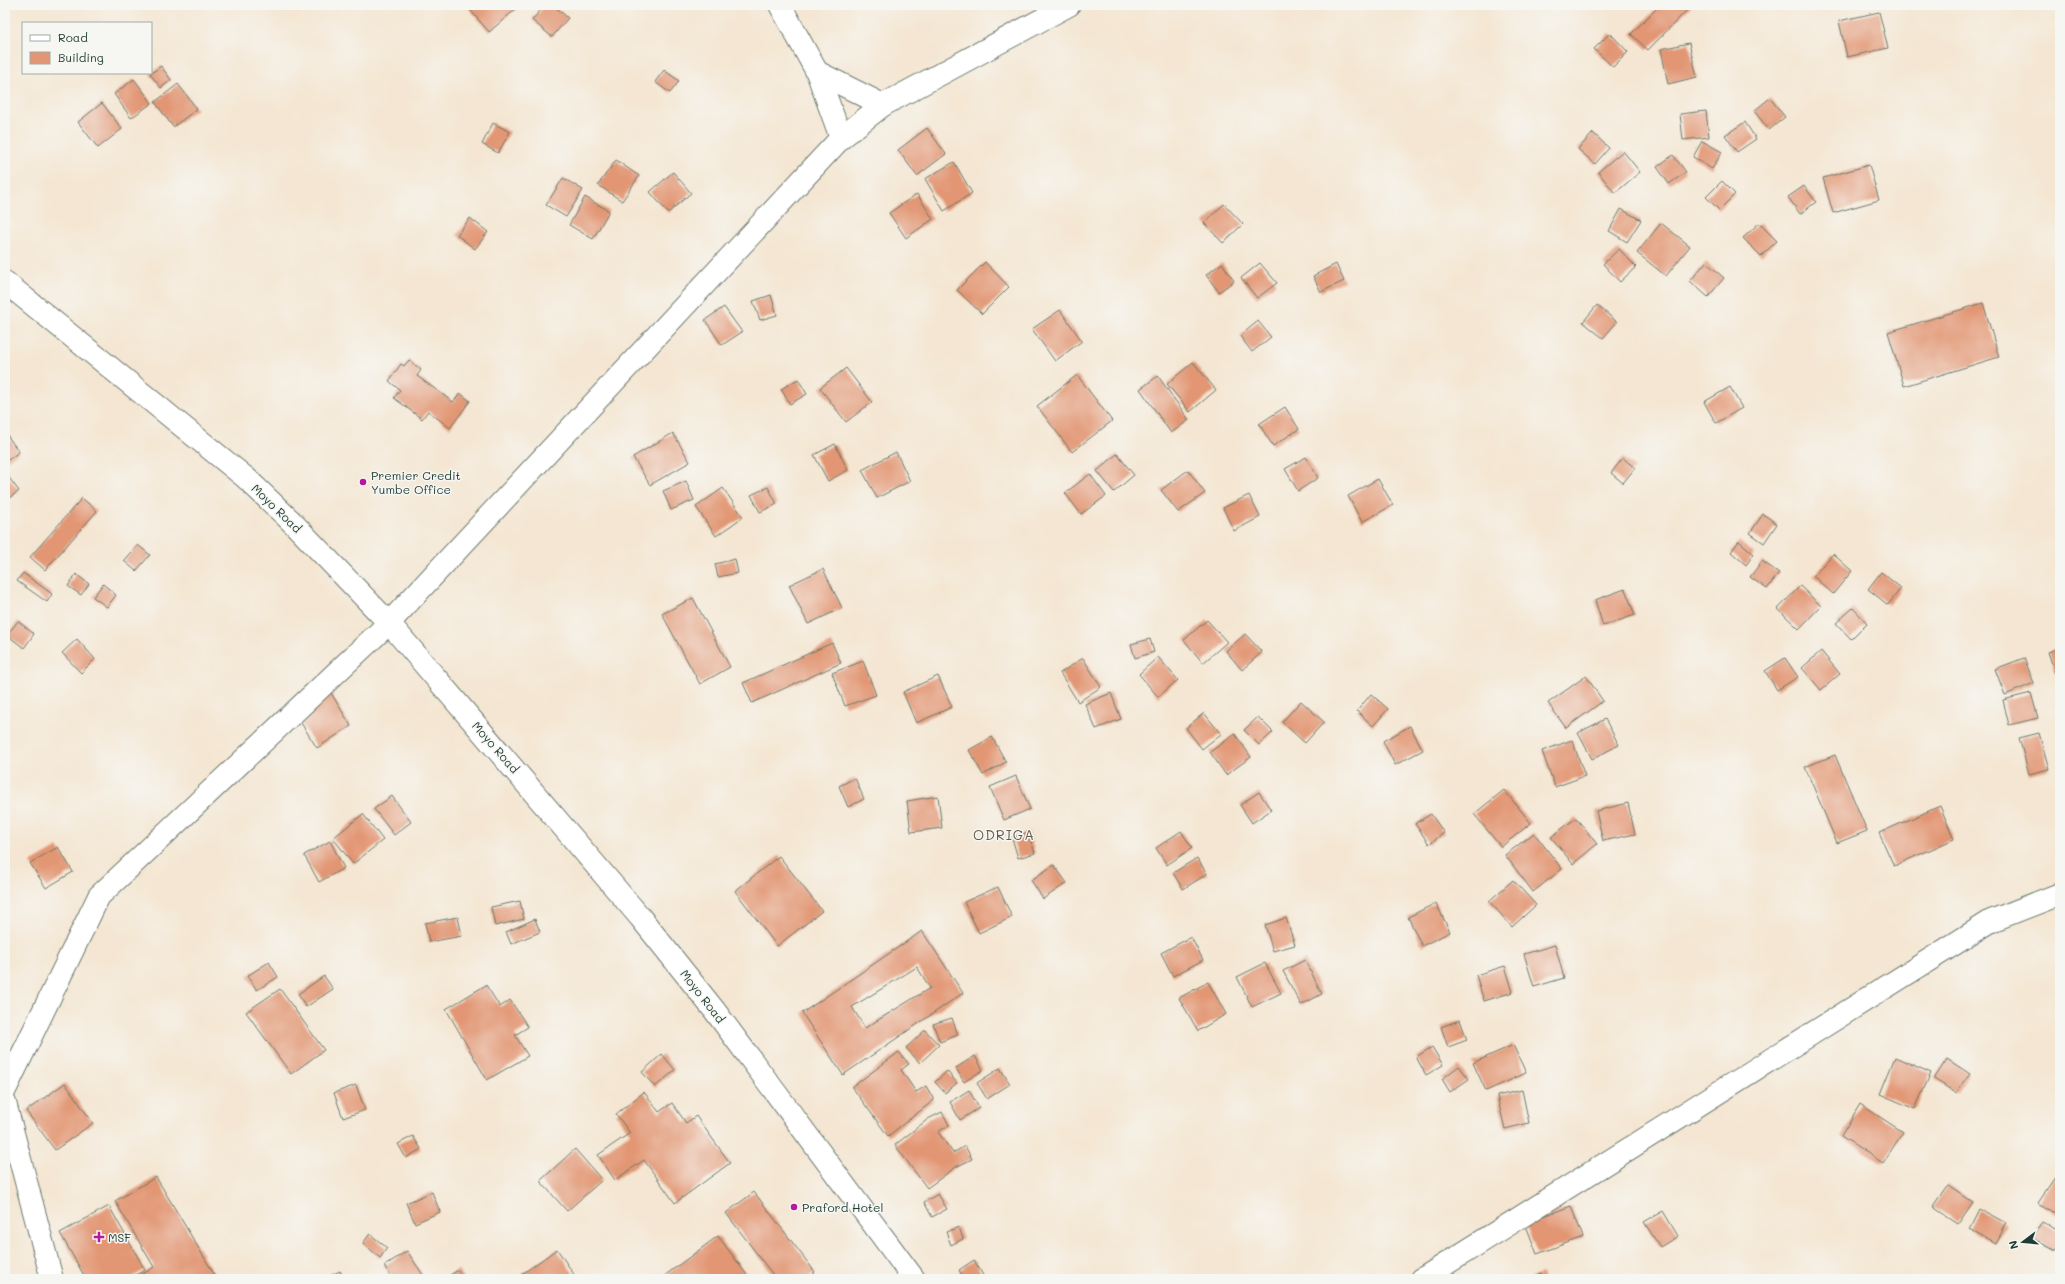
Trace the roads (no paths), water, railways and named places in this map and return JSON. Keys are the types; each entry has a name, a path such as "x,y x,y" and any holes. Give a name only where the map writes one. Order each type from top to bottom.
{"street":[{"path":"780,5 817,72 841,138"},
{"path":"5,1090 99,896 389,623 841,138 884,105 1069,5"},
{"path":"817,72 884,105"},
{"name":"Moyo Road","path":"5,282 246,478 293,523 389,623 640,917 720,1018 914,1279"},
{"path":"1427,1277 1991,921 2060,894"},
{"path":"5,1103 52,1279"}],"place":[{"name":"Premier Credit Yumbe Office","path":"363,482"},
{"name":"Praford Hotel","path":"794,1207"},
{"name":"MSF","path":"99,1237"}],"district":[{"name":"ODRIGA","path":"1004,834"}]}
